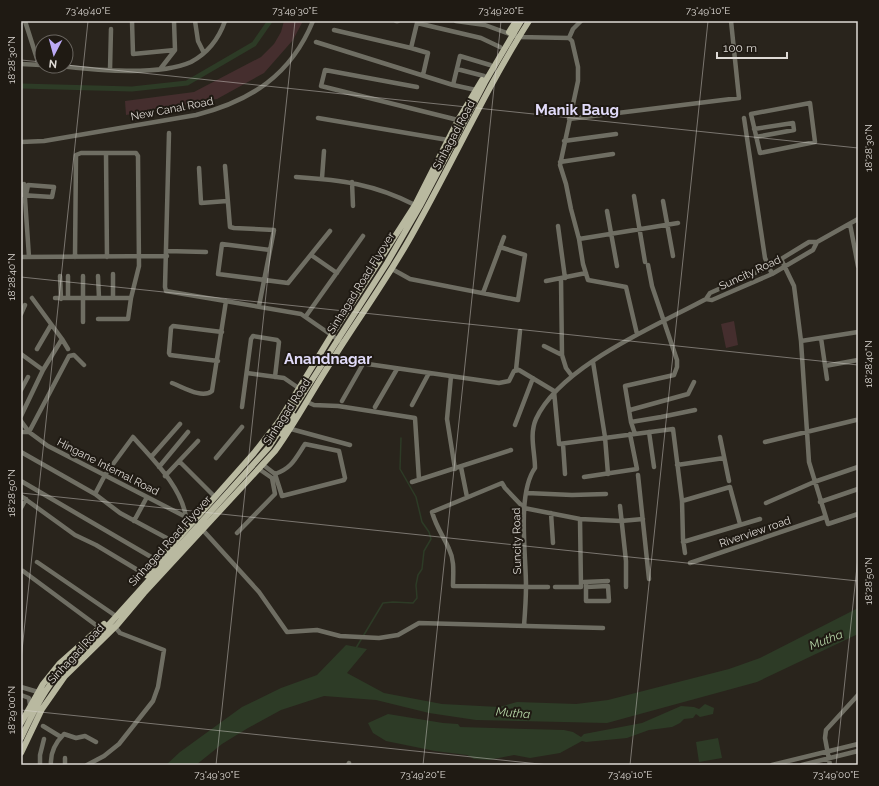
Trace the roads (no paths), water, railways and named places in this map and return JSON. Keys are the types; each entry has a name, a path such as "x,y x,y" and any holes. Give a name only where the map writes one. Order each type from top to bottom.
{"main road":[{"name":"Sinhagad Road","path":"21,723 38,692 59,664 100,628 113,614 192,521 264,442 300,389 331,336 415,205 458,120 516,21"},
{"name":"Sinhagad Road Flyover","path":"65,676 76,660 113,625 271,449 288,426 410,231 522,21"},
{"name":"Sinhagad Road Flyover","path":"21,738 39,702 58,674 104,630 268,447 387,263 420,206 488,76 522,21"},
{"name":"Sinhagad Road","path":"21,753 42,709 65,676 115,627 261,466 291,429 331,361 392,269 414,232 518,37 529,21"}],"street":[{"path":"25,21 34,46"},
{"path":"132,21 133,54 175,50"},
{"path":"161,68 175,50 174,21"},
{"path":"195,21 198,41 204,54"},
{"path":"74,67 110,70 179,66 191,62 204,54 216,41 225,21"},
{"name":"New Canal Road","path":"21,142 44,141 196,115 220,109 239,101 269,82 299,49 313,21"},
{"path":"456,21 485,25 518,37 569,38"},
{"path":"569,38 573,29 580,21"},
{"path":"569,118 739,98 731,21"},
{"path":"411,48 418,22 480,38 500,47"},
{"path":"110,70 111,29"},
{"path":"334,30 428,53 423,75"},
{"path":"569,38 575,50 578,81 560,162 588,280 626,287 637,334"},
{"path":"316,42 453,85 476,90"},
{"path":"453,85 460,56 490,65"},
{"path":"21,64 34,65"},
{"path":"457,69 484,76"},
{"path":"417,87 325,70 321,86 458,120"},
{"path":"810,103 815,142 760,153 755,133 751,114 810,103"},
{"path":"318,118 448,140"},
{"path":"744,118 768,267 772,274"},
{"path":"747,134 794,130 793,123 755,133"},
{"path":"169,133 166,291 259,306 306,316 331,336 343,343"},
{"path":"564,141 616,134"},
{"path":"322,178 324,151"},
{"path":"76,257 76,155 81,153 136,153 138,156 139,266 130,298 128,319 98,319"},
{"path":"106,153 107,256"},
{"path":"560,162 613,154"},
{"path":"225,166 230,227 274,230 259,306"},
{"path":"199,168 201,203 227,201"},
{"path":"296,177 322,178 352,182 377,188 415,205"},
{"path":"352,182 353,206"},
{"path":"24,184 29,257"},
{"path":"28,185 54,188 52,197 24,195 28,185"},
{"path":"584,477 637,469 630,410 625,386 674,374 676,372 677,360 652,286 639,229 634,196"},
{"path":"663,201 669,224 673,256"},
{"path":"607,211 617,266"},
{"name":"Suncity Road","path":"524,626 526,587 524,508 530,476 535,468 532,433 536,420 554,392 572,376 637,334 706,299 710,293 768,267 809,242 817,242 858,219"},
{"path":"579,239 678,223"},
{"path":"850,224 858,266"},
{"path":"558,226 563,278 562,355 566,368 572,376"},
{"path":"270,250 222,244 218,274 288,283 330,231"},
{"path":"306,316 363,236"},
{"path":"483,293 504,237"},
{"name":"Suncity Road","path":"706,299 712,300 772,274 813,250 817,242"},
{"path":"392,269 410,279 518,300 525,255 500,247"},
{"path":"21,257 138,256 206,252"},
{"path":"311,255 337,273"},
{"path":"781,259 794,286 801,340 809,462 820,502 828,524 858,514"},
{"path":"546,281 586,273"},
{"path":"113,274 113,298"},
{"path":"60,276 61,299"},
{"path":"68,276 68,298"},
{"path":"83,276 83,322"},
{"path":"98,276 98,298"},
{"path":"32,298 68,349"},
{"path":"55,298 130,298"},
{"path":"172,383 202,394 208,394 214,388 226,301"},
{"path":"21,314 25,304"},
{"path":"37,349 51,325"},
{"path":"218,361 170,355 171,328 173,326 222,332"},
{"path":"320,354 331,361 347,361 498,383 507,382 516,370 520,331"},
{"path":"801,340 858,332"},
{"path":"242,407 251,339 255,336 277,340 279,342 275,377"},
{"path":"821,338 827,379"},
{"path":"21,416 43,370 62,339"},
{"path":"544,346 562,355"},
{"path":"21,354 43,370"},
{"path":"21,432 29,432 69,356 74,355 84,365"},
{"path":"825,366 858,360"},
{"path":"593,362 605,437 608,474"},
{"path":"342,401 363,364"},
{"path":"375,407 397,369"},
{"path":"516,370 533,378 554,392 559,444 674,429 682,501 683,542 685,553"},
{"path":"412,405 429,373"},
{"path":"247,374 284,378 300,389"},
{"path":"451,376 447,419 455,469"},
{"path":"21,390 28,377"},
{"path":"514,425 533,378"},
{"path":"630,410 688,394 694,382"},
{"path":"307,402 314,405 338,406 415,418 419,480"},
{"path":"631,422 695,410"},
{"path":"765,442 856,420"},
{"name":"Hingane Internal Road","path":"21,421 29,432 48,446 186,517 203,529 259,592 287,632 317,630 340,636 379,638 398,635 419,623 524,626"},
{"path":"150,457 180,424"},
{"path":"216,458 242,427"},
{"path":"291,429 350,445"},
{"path":"159,467 188,432"},
{"path":"648,432 654,467"},
{"path":"95,494 105,476 133,437 159,467 182,498 186,517"},
{"path":"720,437 729,481"},
{"path":"166,476 198,441"},
{"path":"261,466 275,474 282,496 344,480 345,478 339,451 305,444 291,465 286,470 275,474"},
{"path":"563,444 565,474"},
{"path":"412,482 511,450"},
{"path":"21,452 95,494 134,521 174,542"},
{"path":"677,465 724,458"},
{"path":"179,461 214,496"},
{"path":"237,533 275,494 272,478 261,466"},
{"path":"461,467 467,497"},
{"path":"766,503 814,482 858,467"},
{"path":"638,475 649,580"},
{"path":"21,481 158,561"},
{"path":"548,587 453,586 453,560 450,549 440,534 432,512 502,483 524,508 580,519 621,521 643,519"},
{"path":"682,501 730,486 740,524"},
{"path":"820,502 858,488"},
{"path":"527,493 565,495 606,494"},
{"path":"21,496 75,535 96,545 146,575"},
{"path":"134,521 147,497"},
{"path":"21,508 26,499"},
{"path":"620,506 626,561 626,587"},
{"path":"551,513 553,543"},
{"name":"Riverview road","path":"690,563 825,517"},
{"path":"555,587 581,587 584,584 606,583 608,586 609,600 586,600 584,584 580,519"},
{"path":"683,542 760,519"},
{"path":"37,562 113,614"},
{"path":"23,571 100,628"},
{"path":"524,626 603,628"},
{"path":"87,765 104,756 119,744 153,701 158,687 164,650 120,633 115,627"},
{"path":"21,687 38,692 41,698 42,709"},
{"path":"21,695 29,698 30,705"},
{"path":"830,765 825,738 826,730 858,695"},
{"path":"43,726 61,737"},
{"path":"51,765 50,761 56,743 64,734 76,738 86,736 96,742"},
{"path":"40,765 40,755 44,740"},
{"path":"772,765 858,744"},
{"path":"802,765 858,751"},
{"path":"65,758 65,765"}],"water":[{"name":"Mutha","path":"858,608 858,634 757,682 607,723 476,720 429,713 376,700 324,696 281,710 222,744 196,765 166,765 180,752 242,707 281,688 317,675 346,645 367,649 347,673 384,693 442,704 499,707 517,702 576,704 608,700 729,669 760,658"},
{"path":"705,704 714,708 713,714 700,717 696,714 693,718 684,719 672,727 649,730 627,738 586,742 582,741 560,753 530,758 514,755 489,760 474,759 467,755 435,751 386,741 373,733 368,723 388,714 458,724 460,727 564,730 573,732 581,737 584,734 642,723 681,706 699,709"},
{"path":"718,738 722,758 699,762 696,742"}],"waterway":[{"path":"21,86 132,89 187,83 254,44 270,21"},
{"path":"356,648 383,603 413,603 417,598 416,585 418,575 422,569 424,551 431,539 429,532 422,522 416,497 400,469 401,438"}],"district":[{"name":"Manik Baug","path":"577,110"},
{"name":"Anandnagar","path":"328,359"}]}
